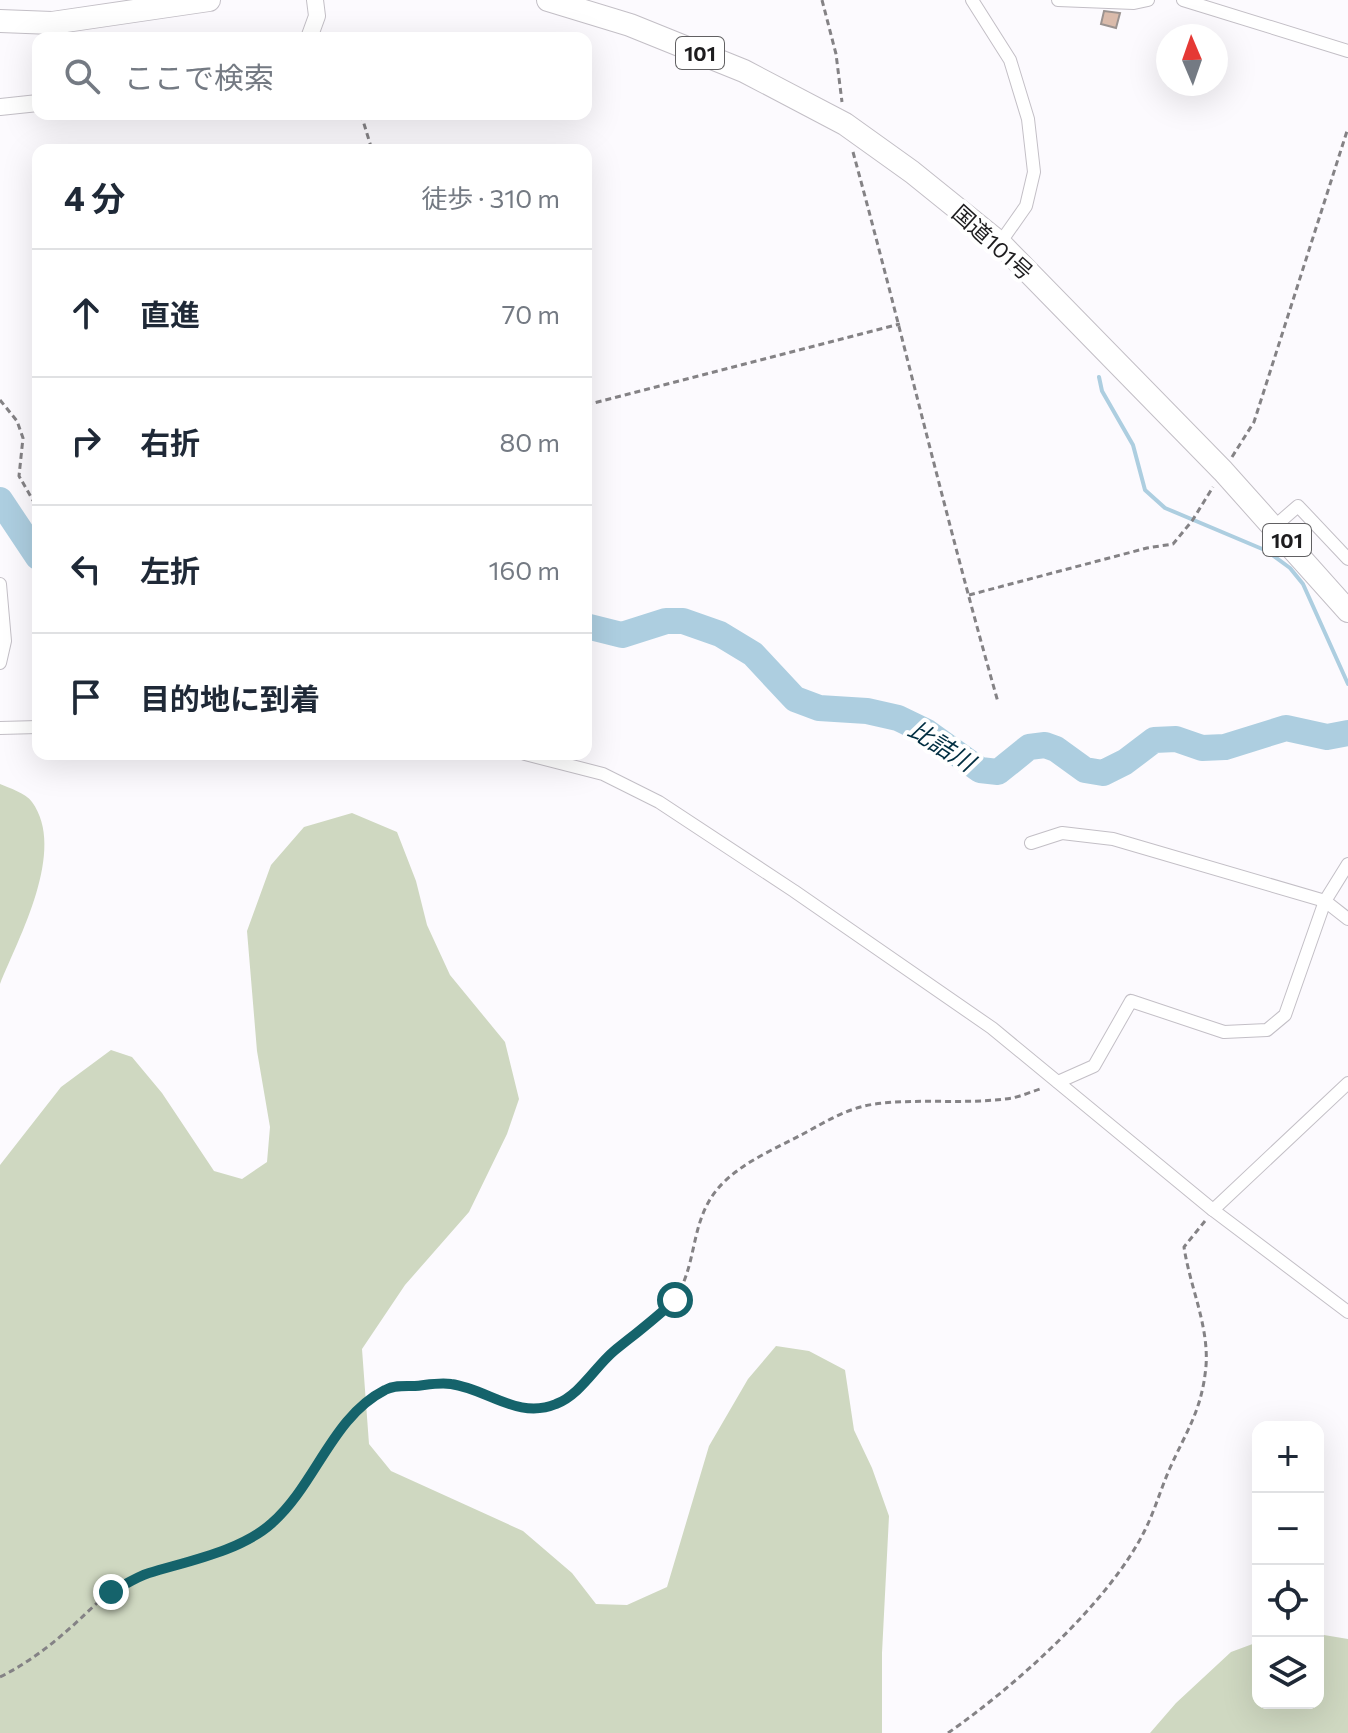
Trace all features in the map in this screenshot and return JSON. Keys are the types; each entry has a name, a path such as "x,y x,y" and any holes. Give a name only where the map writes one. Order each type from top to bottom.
{"highway":[{"path":"0,21 52,23 209,0"},
{"name":"国道101号","path":"548,0 630,25 744,71 845,124 912,172 1000,243 1223,471 1348,611"}],"street":[{"path":"311,32 317,16 315,0"},
{"path":"972,0 1010,60 1028,119 1034,172 1026,206 1000,243"},
{"path":"1058,0 1134,3 1148,0"},
{"path":"1183,0 1348,51"},
{"path":"0,107 32,104"},
{"path":"1275,526 1298,506 1348,559"},
{"path":"0,584 5,641 0,663"},
{"path":"0,728 32,727"},
{"path":"548,760 603,774 659,802 794,891 992,1028 1213,1210 1348,1312"},
{"path":"1031,843 1062,833 1113,839 1325,901 1348,919"},
{"path":"1058,1082 1094,1066 1131,1001 1224,1032 1267,1030 1285,1015 1325,901 1348,864"},
{"path":"1213,1210 1348,1083"}],"path":[{"path":"822,0 836,54 845,124 998,702"},
{"path":"363,120 370,144"},
{"path":"969,595 1147,548 1173,544 1192,521 1254,422 1348,128"},
{"path":"592,403 900,324"},
{"path":"0,400 17,421 23,438 19,476 32,499"},
{"path":"0,1677 42,1653 111,1592 147,1574 201,1559 271,1525 298,1496 347,1421 366,1401 389,1387 451,1384 513,1407 558,1404 583,1385 612,1353 648,1326 675,1300 693,1255 697,1224 705,1205 725,1181 777,1145 845,1110 875,1104 1014,1098 1058,1082"},
{"path":"948,1733 999,1695 1101,1596 1145,1530 1171,1466 1192,1427 1200,1401 1206,1363 1202,1318 1184,1247 1213,1210"}],"green space":[{"path":"0,784 22,793 32,802 41,822 44,844 36,893 0,984"},
{"path":"352,813 397,832 416,881 427,925 450,975 505,1042 519,1099 507,1134 469,1212 405,1285 362,1349 369,1444 391,1471 523,1531 572,1573 596,1604 627,1605 667,1587 709,1446 748,1379 776,1346 809,1351 845,1370 854,1430 889,1516 882,1653 882,1733 0,1733 0,1165 61,1087 111,1050 132,1057 162,1093 214,1171 242,1179 267,1162 270,1127 257,1051 247,931 271,865 304,827"},
{"path":"1324,1635 1348,1639 1348,1733 1150,1733 1176,1703 1231,1652 1252,1644 1252,1709 1324,1709"}],"building":[{"path":"1104,11 1120,13 1116,28 1101,24"}],"waterway":[{"path":"1099,377 1102,391 1133,445 1145,490 1165,508 1267,551 1290,568 1303,584 1348,684"},
{"name":"比詰川","path":"0,500 32,548"},
{"name":"比詰川","path":"592,628 622,635 666,621 683,621 720,634 753,654 795,699 819,708 867,711 898,718 927,732 980,770 998,772 1029,747 1045,745 1056,749 1085,770 1103,773 1125,762 1154,740 1176,739 1202,748 1225,747 1286,728 1327,737 1348,733"}],"route":[{"path":"111,1592 147,1574 201,1559 271,1525 298,1496 347,1421 366,1401 389,1387 451,1384 513,1407 558,1404 583,1385 612,1353 648,1326 675,1300"}]}
